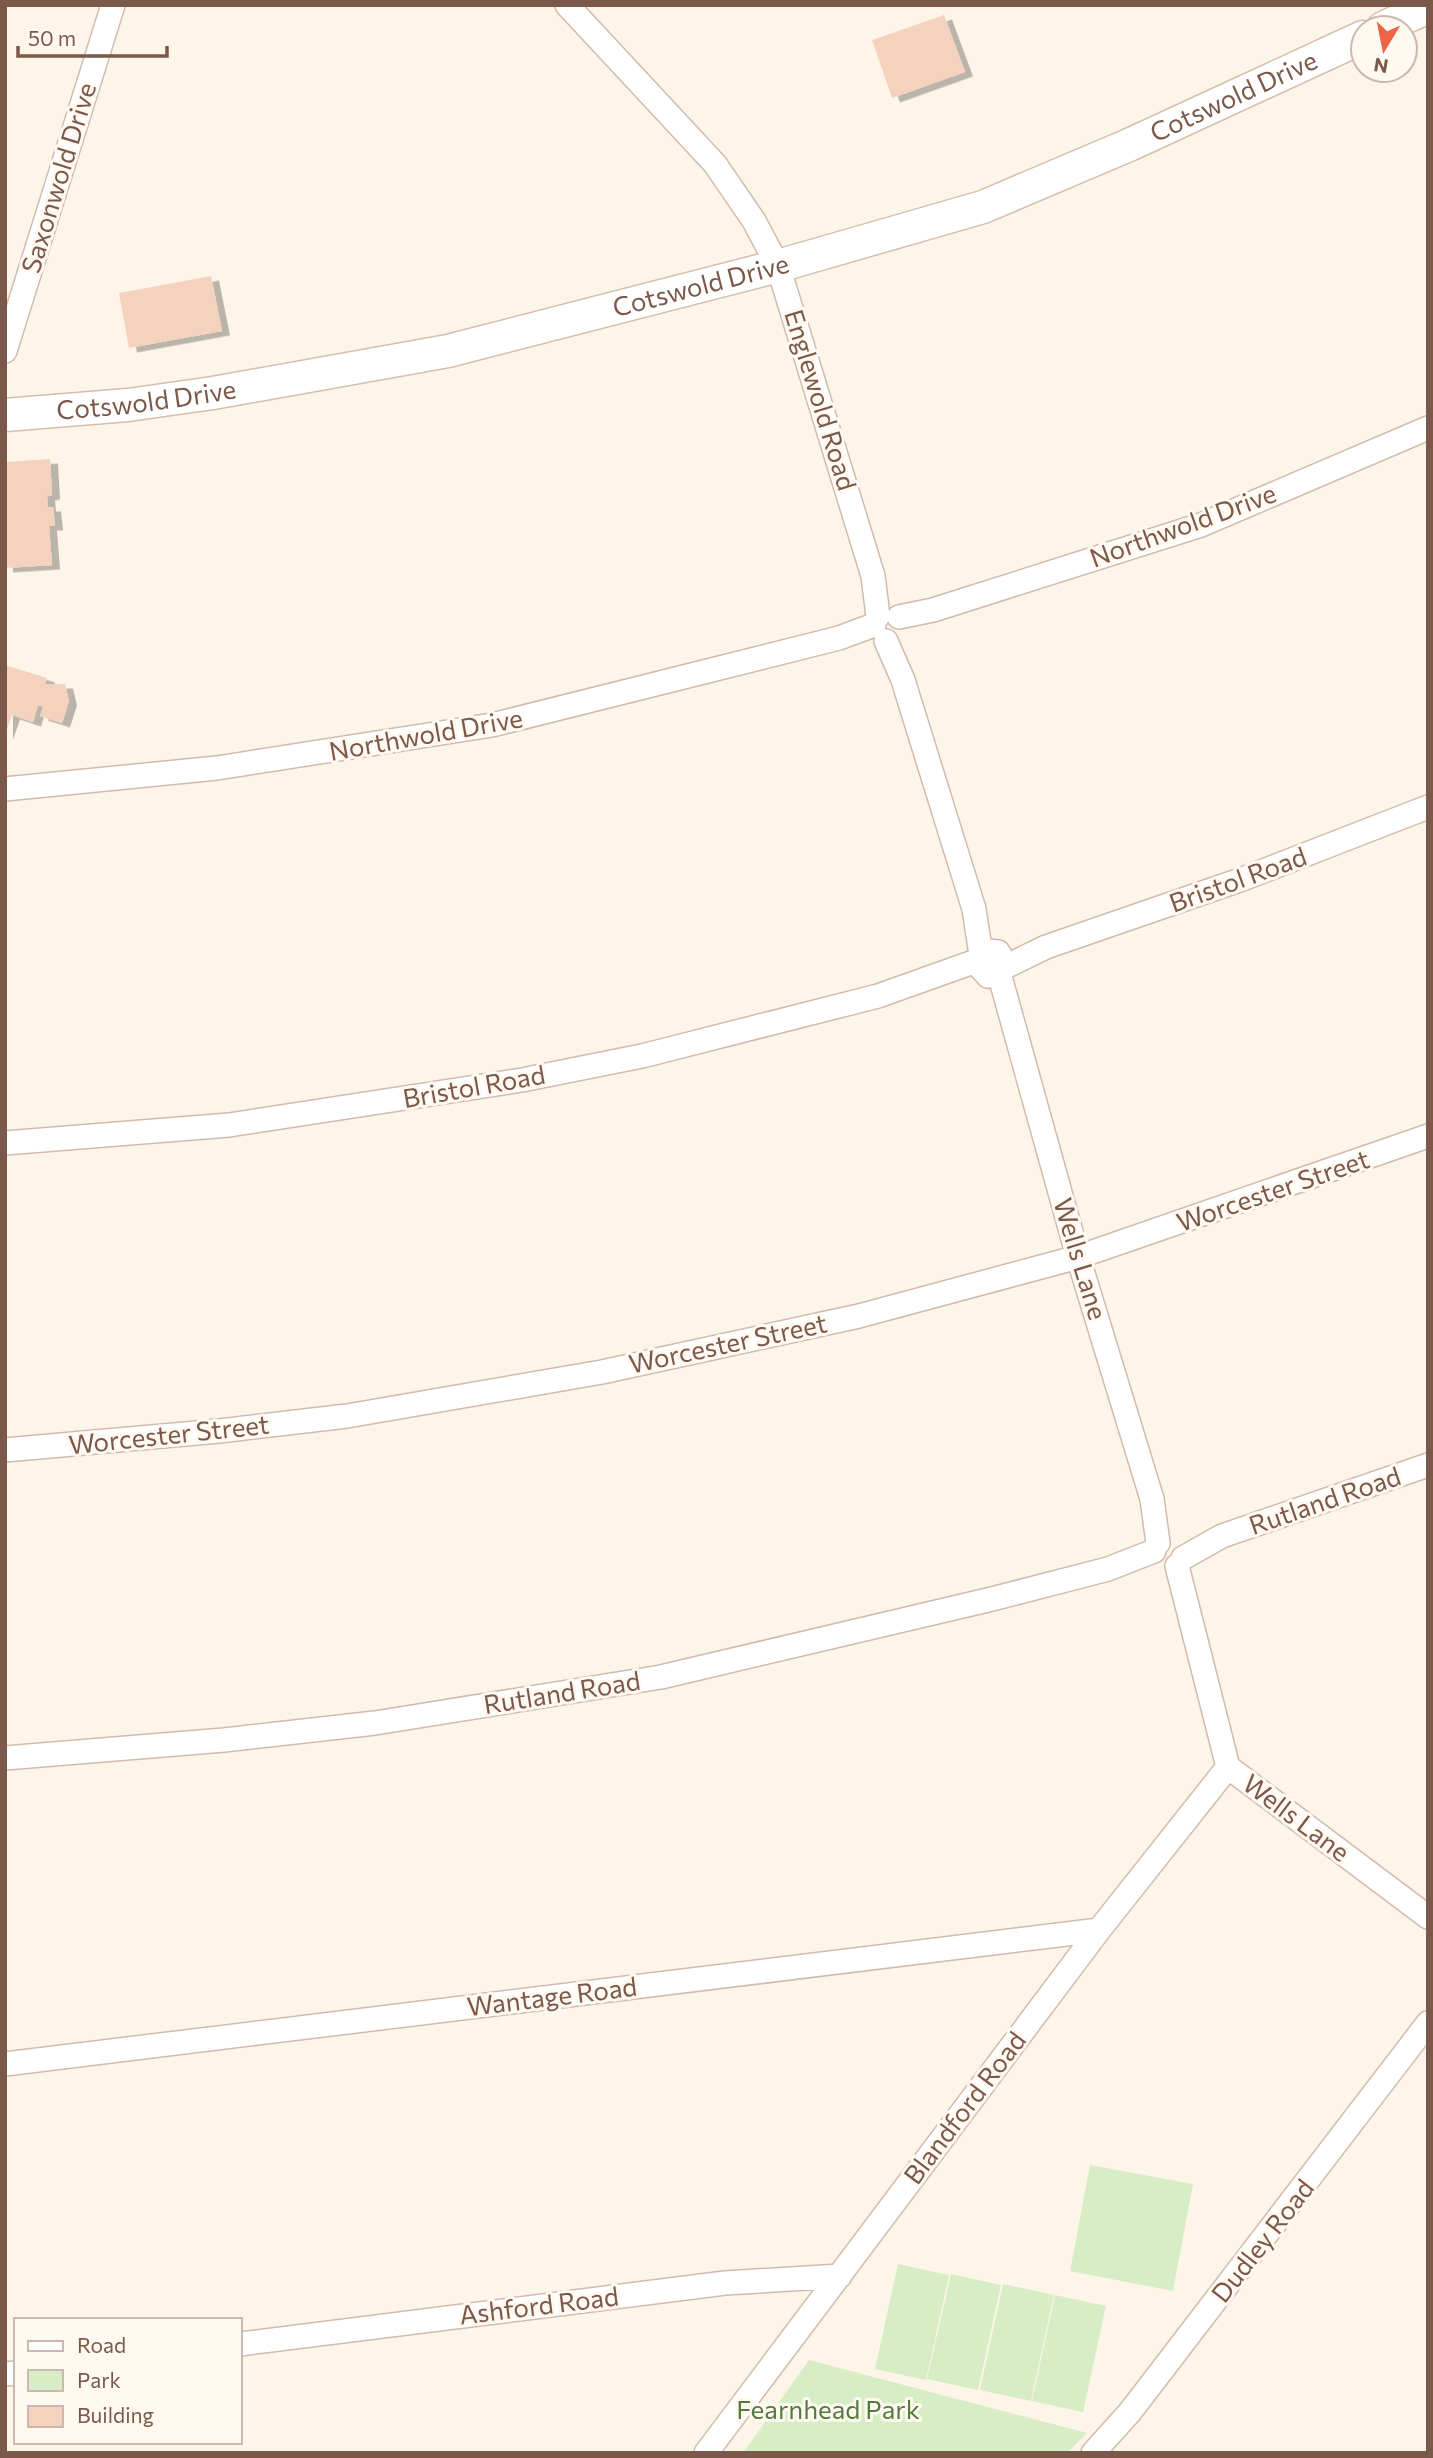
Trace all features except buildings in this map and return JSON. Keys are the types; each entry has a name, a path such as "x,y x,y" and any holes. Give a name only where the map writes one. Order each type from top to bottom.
{"main road":[{"name":"Cotswold Drive","path":"5,415 128,405 213,393 448,351 779,266 983,206 1129,145 1349,43"}],"street":[{"name":"Saxonwold Drive","path":"5,351 113,5"},
{"name":"Englewold Road","path":"567,5 715,164 754,221 779,266 873,576 883,590 888,627 903,680 991,964"},
{"name":"Northwold Drive","path":"5,789 217,768 432,736 571,707 888,627 933,610 1201,525 1428,428"},
{"name":"Bristol Road","path":"5,1143 229,1125 522,1080 642,1056 1046,947 1240,880 1428,807"},
{"name":"Wells Lane","path":"991,964 1010,1018 1185,1608 1228,1767 1428,1917"},
{"name":"Worcester Street","path":"5,1450 323,1419 576,1376 859,1316 1079,1257 1428,1136"},
{"name":"Rutland Road","path":"5,1758 223,1740 375,1723 661,1677 992,1600 1169,1554 1428,1465"},
{"name":"Blandford Road","path":"706,2453 1099,1930 1228,1767"},
{"name":"Wantage Road","path":"5,2063 1099,1930"},
{"name":"Dudley Road","path":"1093,2453 1139,2401 1428,2023"},
{"name":"Ashford Road","path":"242,2344 725,2283 840,2276"}],"green space":[{"path":"1090,2165 1193,2184 1173,2291 1070,2271"},
{"path":"898,2264 949,2275 926,2380 875,2369"},
{"path":"951,2274 1001,2285 978,2390 927,2379"},
{"path":"1003,2284 1054,2295 1031,2401 980,2390"},
{"path":"1055,2295 1106,2306 1083,2412 1032,2401"},
{"name":"Fearnhead Park","path":"809,2360 1087,2433 1067,2453 743,2453"}]}
